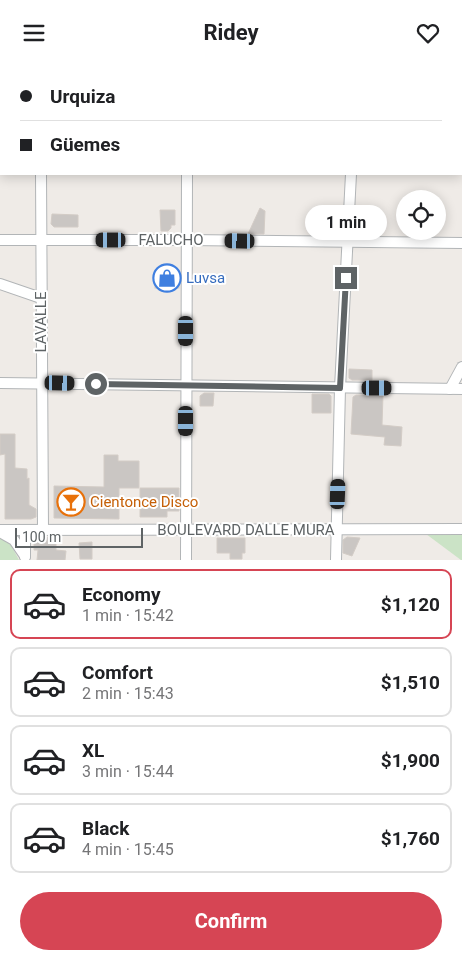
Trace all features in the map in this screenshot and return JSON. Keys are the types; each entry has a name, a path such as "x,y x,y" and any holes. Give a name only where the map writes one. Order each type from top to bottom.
{"street":[{"name":"LAVALLE","path":"41,175 43,530"},
{"path":"186,175 186,560"},
{"path":"336,560 340,388 351,175"},
{"name":"FALUCHO","path":"0,241 186,240 462,243"},
{"path":"0,284 41,299"},
{"path":"450,389 462,367"},
{"path":"0,383 462,389"},
{"name":"BOULEVARD DALLE MURA","path":"0,531 462,529"},
{"path":"25,530 25,558"},
{"name":"BOULEVARD DALLE MURA","path":"0,531 14,540 25,558"}],"green space":[{"path":"422,531 462,531 462,560 461,560"},
{"path":"0,538 11,545 19,560 0,560"}],"building":[{"path":"260,208 265,211 264,234 248,234"},
{"path":"160,210 175,210 175,225 171,225 168,231 161,231"},
{"path":"52,214 78,215 78,227 54,227 51,224"},
{"name":"Luvsa","path":"155,274 179,274 179,288 155,288"},
{"path":"349,369 372,370 372,380 352,380 349,378"},
{"path":"204,393 214,393 213,406 200,406 200,396"},
{"path":"312,394 329,394 331,396 331,413 312,413"},
{"path":"356,395 383,395 382,425 402,427 401,446 384,445 385,437 351,434 353,397"},
{"path":"0,434 15,434 15,468 27,469 29,505 36,509 36,517 31,519 5,519 5,454 0,455"},
{"path":"104,455 118,455 118,461 139,461 139,488 119,488 119,519 54,518 54,486 104,487"},
{"path":"140,488 179,488 179,511 167,511 167,517 140,517"},
{"path":"39,537 56,537 56,550 66,551 65,560 37,560 38,550 34,550 34,540"},
{"path":"347,537 360,538 352,556 343,553 343,540"},
{"path":"217,538 245,538 245,553 242,553 242,559 230,559 230,553 217,553"},
{"path":"92,542 92,559 80,559 79,543"}],"place":[{"name":"Luvsa","path":"167,278"},
{"name":"Cientonce Disco","path":"71,502"}],"route":[{"path":"96,384 340,388 346,278"}]}
